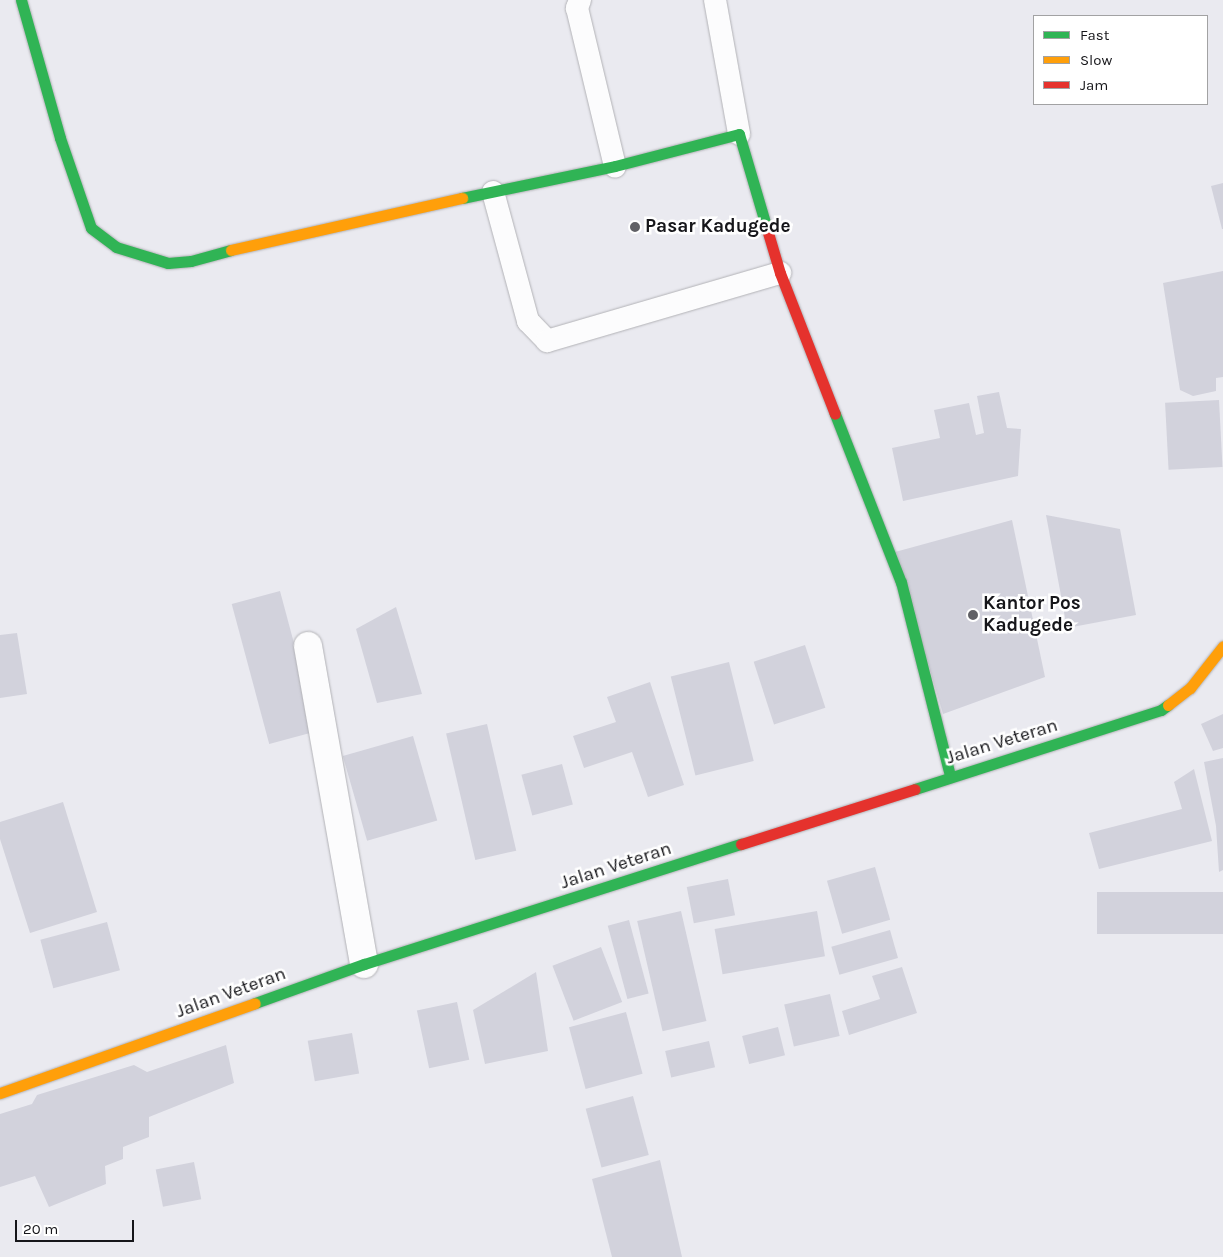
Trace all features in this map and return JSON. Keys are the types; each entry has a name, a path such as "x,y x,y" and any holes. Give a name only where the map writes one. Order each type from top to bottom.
{"main road":[{"path":"21,0 60,138 91,228 116,247 168,264 191,261 280,237 615,166 739,134 780,273 900,582 950,776"},
{"name":"Jalan Veteran","path":"0,1093 364,964 1161,710 1190,688 1223,646"}],"street":[{"path":"308,646 364,964"}],"lane":[{"path":"580,0 577,8 615,166"},
{"path":"715,0 731,76 739,134"},
{"path":"493,192 528,321 547,341 780,273"}],"building":[{"path":"1223,183 1223,229 1222,229 1211,186"},
{"path":"1223,271 1223,377 1216,378 1216,391 1193,396 1180,390 1163,283"},
{"path":"999,392 1007,428 1021,429 1018,476 903,501 892,448 940,438 934,410 969,403 976,435 984,433 977,396"},
{"path":"1219,400 1223,467 1169,470 1165,403"},
{"path":"1046,515 1120,529 1136,615 1067,628"},
{"name":"Kantor Pos Kadugede","path":"1012,520 1045,677 943,714 895,552"},
{"path":"280,591 318,731 269,744 232,604"},
{"path":"396,607 422,694 377,703 356,629"},
{"path":"17,633 27,694 0,698 0,635"},
{"path":"805,645 825,708 774,724 754,662"},
{"path":"729,662 754,761 695,775 671,677"},
{"path":"650,682 684,785 648,797 632,752 584,768 573,736 616,722 607,697"},
{"path":"1223,714 1223,748 1213,751 1201,724"},
{"path":"487,724 516,851 475,860 446,733"},
{"path":"413,736 437,821 367,841 343,756"},
{"path":"1223,758 1223,870 1219,872 1216,826 1204,762"},
{"path":"562,764 573,805 532,815 521,775"},
{"path":"1194,769 1212,841 1099,869 1089,833 1182,809 1174,782"},
{"path":"63,802 97,912 30,933 0,839 0,822"},
{"path":"875,867 890,920 842,934 827,881"},
{"path":"728,879 735,915 694,923 687,887"},
{"path":"1097,892 1223,892 1223,934 1097,934"},
{"path":"681,911 706,1021 663,1031 637,921"},
{"path":"817,911 825,956 723,974 715,929"},
{"path":"629,920 649,993 627,999 608,926"},
{"path":"107,922 120,970 53,988 40,940"},
{"path":"890,930 898,958 839,975 831,947"},
{"path":"601,947 622,1002 574,1021 552,966"},
{"path":"902,967 917,1013 849,1035 842,1011 880,999 872,976"},
{"path":"536,972 548,1051 485,1064 473,1010"},
{"path":"830,994 840,1036 794,1046 784,1005"},
{"path":"457,1002 469,1060 429,1068 417,1011"},
{"path":"626,1012 643,1074 586,1089 569,1027"},
{"path":"778,1027 785,1055 749,1064 742,1036"},
{"path":"352,1033 359,1073 315,1081 308,1041"},
{"path":"709,1041 715,1067 671,1077 665,1051"},
{"path":"226,1045 234,1083 149,1117 149,1137 123,1147 123,1159 105,1166 106,1184 49,1207 35,1176 0,1187 0,1114 32,1104 37,1095 134,1065 147,1072"},
{"path":"633,1096 649,1155 601,1168 586,1109"},
{"path":"660,1160 682,1257 612,1257 592,1179"},
{"path":"194,1162 201,1199 163,1207 156,1169"}],"traffic: fast":[{"path":"21,0 60,138 91,228 116,247 168,263 191,261 231,250"},
{"path":"462,198 615,166 739,134 766,226"},
{"path":"835,414 901,582 950,776"},
{"path":"915,789 1161,710 1168,705"},
{"path":"255,1003 364,964 741,844"}],"traffic: slow":[{"path":"231,250 462,198"},
{"path":"1168,705 1190,688 1223,646"},
{"path":"0,1093 255,1003"}],"traffic: jam":[{"path":"766,226 780,273 835,414"},
{"path":"741,844 915,789"}],"place":[{"name":"Pasar Kadugede","path":"635,227"},
{"name":"Kantor Pos Kadugede","path":"973,615"}]}
